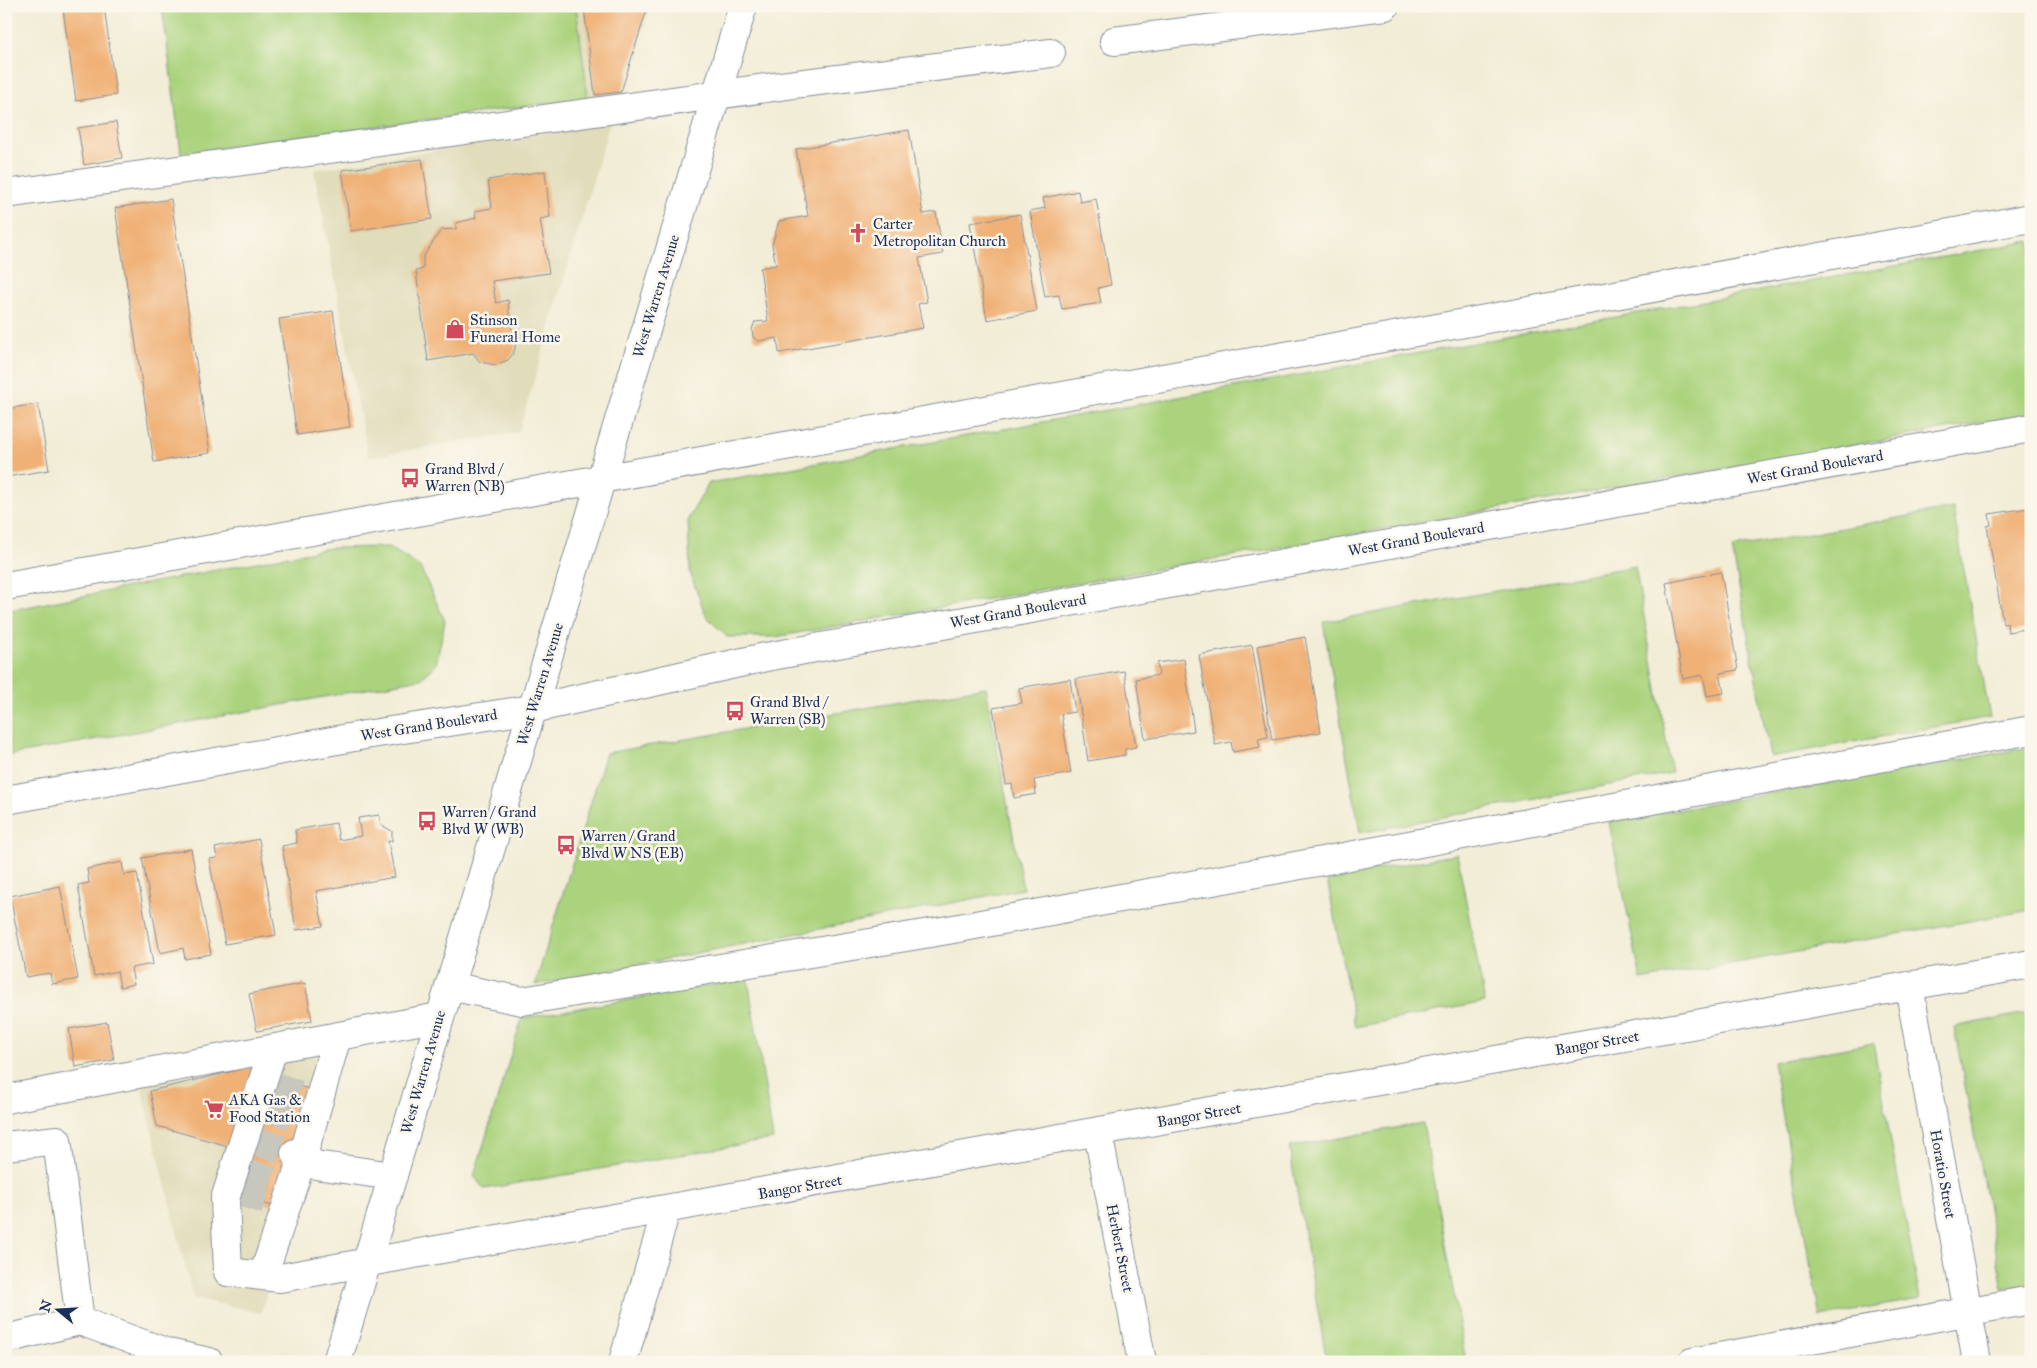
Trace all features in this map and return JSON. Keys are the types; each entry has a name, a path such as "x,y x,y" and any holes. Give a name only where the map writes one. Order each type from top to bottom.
{"main road":[{"name":"West Warren Avenue","path":"337,1362 743,6"},
{"path":"1114,41 1385,6"},
{"path":"6,194 795,84 1051,54"},
{"path":"6,586 1312,351 2031,218"},
{"name":"West Grand Boulevard","path":"6,800 364,735 532,709 766,657 2031,428"},
{"path":"449,986 522,1001 948,930 2031,730"},
{"name":"Bangor Street","path":"273,1049 264,1095 250,1140 237,1180 225,1199 228,1272 280,1278 1098,1133 2031,964"},
{"name":"Horatio Street","path":"1909,986 1977,1362"},
{"path":"6,1099 439,1017"},
{"path":"263,1276 312,1111 338,1037"},
{"name":"Herbert Street","path":"1098,1133 1142,1362"},
{"path":"6,1146 57,1140 80,1321"},
{"path":"299,1155 315,1165 393,1176"},
{"path":"623,1362 666,1210"},
{"path":"1692,1362 2031,1300"},
{"path":"6,1339 80,1321 166,1357 209,1362"}],"shaded area":[{"path":"576,6 650,6 623,96 588,98"},
{"path":"610,122 519,432 368,457 314,170"},
{"path":"342,1048 261,1313 193,1298 141,1085"}],"green space":[{"path":"162,6 576,6 588,98 181,153"},
{"path":"2031,241 2031,414 775,637 727,637 706,616 690,573 688,519 709,483"},
{"path":"1953,508 1990,717 1770,757 1732,548"},
{"path":"389,547 420,567 445,621 436,665 421,679 6,756 6,611 329,548"},
{"path":"1635,566 1672,773 1360,833 1323,622"},
{"path":"986,687 1023,889 535,985 606,753"},
{"path":"2031,747 2031,910 1641,980 1609,822"},
{"path":"1457,854 1485,1002 1355,1027 1327,879"},
{"path":"748,979 773,1139 484,1189 474,1176 522,1018"},
{"path":"2031,1012 2031,1284 2003,1289 1954,1027"},
{"path":"1873,1043 1920,1299 1820,1317 1773,1062"},
{"path":"1423,1123 1466,1362 1327,1362 1289,1147"}],"building":[{"path":"80,6 104,6 116,95 76,101 63,9"},
{"path":"587,6 648,6 621,92 595,95 584,8 588,8"},
{"path":"116,122 122,158 84,165 78,128"},
{"name":"Carter Metropolitan Church","path":"909,130 923,214 936,212 943,254 919,258 927,302 918,304 923,328 779,353 777,338 758,341 753,337 752,329 755,322 768,321 760,268 776,265 772,245 779,221 808,216 796,149"},
{"path":"422,159 432,219 351,231 342,170"},
{"path":"545,171 550,217 540,219 549,273 492,281 496,303 508,300 510,325 516,336 515,349 512,355 508,360 496,365 480,362 473,353 428,361 416,271 423,269 423,257 441,230 456,229 456,223 476,218 475,211 492,208 488,180"},
{"path":"1078,191 1080,202 1096,199 1111,285 1098,288 1101,303 1062,309 1059,295 1045,297 1030,211 1045,208 1043,198"},
{"path":"171,199 210,453 154,462 115,208"},
{"path":"1020,214 1037,311 987,320 970,223"},
{"path":"333,311 350,427 297,435 279,319"},
{"path":"38,404 49,470 6,477 6,409"},
{"path":"2029,508 2031,518 2031,628 2008,632 2007,623 2003,624 1987,526 1991,525 1989,514"},
{"path":"1721,572 1738,670 1720,673 1724,693 1707,696 1703,675 1683,679 1666,583"},
{"path":"1305,637 1321,732 1272,740 1257,646"},
{"path":"1252,645 1268,737 1258,739 1260,747 1233,752 1231,742 1215,745 1199,655"},
{"path":"1184,659 1194,731 1145,739 1136,679 1159,675 1157,663"},
{"path":"1124,671 1136,747 1125,749 1125,755 1088,761 1076,679"},
{"path":"1070,679 1075,712 1061,714 1071,773 1034,780 1036,794 1014,798 1012,784 1006,785 993,708 1022,703 1019,688"},
{"path":"379,815 381,825 392,831 392,841 388,841 395,877 316,891 323,926 296,930 282,846 297,843 295,830 336,823 339,840 361,836 358,818"},
{"path":"259,839 276,935 225,944 209,859 217,858 215,848"},
{"path":"191,849 211,954 185,959 183,948 160,953 142,858"},
{"path":"122,862 124,875 137,873 153,964 131,968 134,984 120,987 117,971 94,976 78,885 89,883 87,869"},
{"path":"60,886 78,979 52,984 50,973 26,977 10,896"},
{"path":"305,983 312,1021 257,1031 249,994"},
{"path":"107,1022 114,1060 75,1067 69,1029"},
{"path":"259,1065 235,1148 157,1126 150,1091"},
{"path":"274,1078 315,1091 279,1208 238,1196"}],"tunnel":[{"path":"272,1085 312,1099"},
{"path":"265,1107 306,1121"},
{"path":"254,1141 295,1153"},
{"path":"245,1172 285,1185"},
{"path":"239,1192 280,1205"}],"place":[{"name":"Carter Metropolitan Church","path":"858,233"},
{"name":"Stinson Funeral Home","path":"455,329"},
{"name":"Grand Blvd / Warren (NB)","path":"410,478"},
{"name":"Grand Blvd / Warren (SB)","path":"735,711"},
{"name":"Warren / Grand Blvd W (WB)","path":"427,821"},
{"name":"Warren / Grand Blvd W NS (EB)","path":"566,845"},
{"name":"AKA Gas & Food Station","path":"214,1109"}]}
